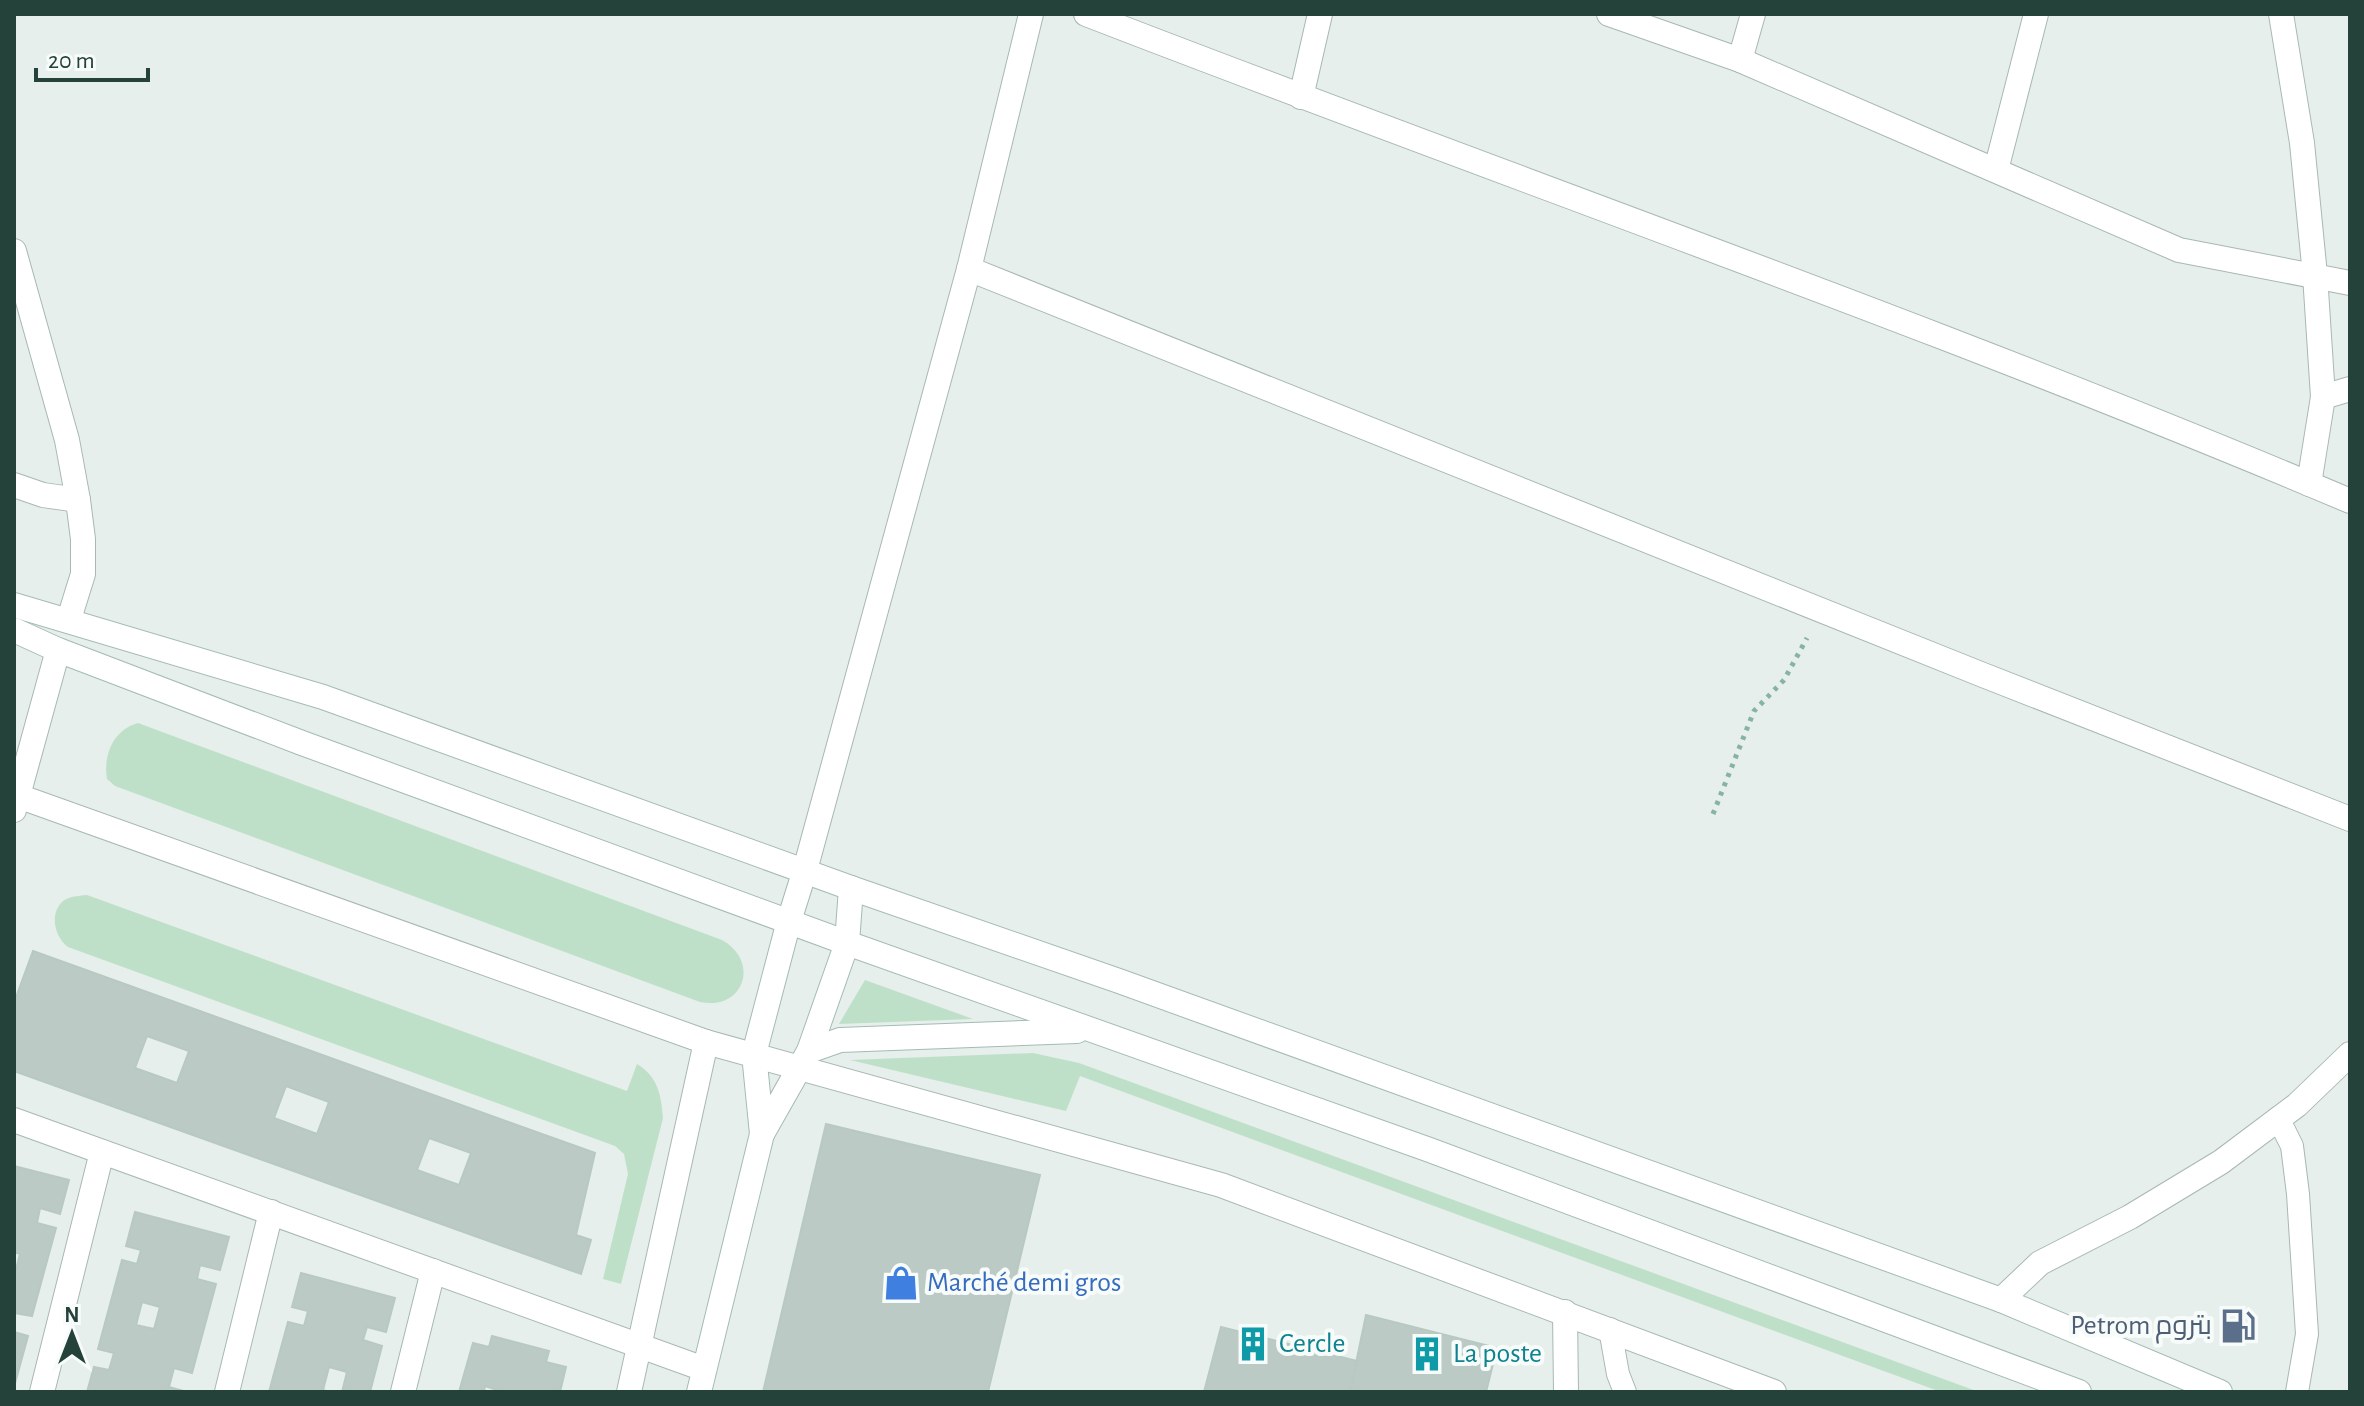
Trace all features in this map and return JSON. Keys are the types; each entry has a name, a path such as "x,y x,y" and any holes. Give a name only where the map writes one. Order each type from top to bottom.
{"street":[{"path":"762,1134 754,1054 969,269 1031,14"},
{"path":"1086,14 1847,300 2350,501"},
{"path":"1301,97 1320,14"},
{"path":"1609,14 1740,60 2179,250 2350,283"},
{"path":"1740,60 1753,14"},
{"path":"1996,170 2036,14"},
{"path":"2281,14 2302,143 2323,397 2309,484"},
{"path":"14,251 67,440 78,500 83,574 69,619"},
{"path":"969,269 2350,819"},
{"path":"2323,397 2350,389"},
{"path":"14,485 43,495 78,500"},
{"path":"14,605 323,697 2001,1300 2220,1392"},
{"path":"14,630 58,650 302,743 847,943 1441,1155 2079,1392"},
{"path":"58,650 16,803 706,1042 754,1054 804,1059 910,1101 1221,1185 1774,1392"},
{"path":"14,1120 640,1346 701,1381 762,1134 804,1059 847,943 851,888"},
{"path":"804,1059 840,1040 1041,1031 1096,1032"},
{"path":"629,1392 706,1042"},
{"path":"2001,1300 2040,1263 2130,1217 2221,1162 2297,1105 2350,1054"},
{"path":"42,1392 102,1152"},
{"path":"227,1392 271,1212"},
{"path":"403,1392 433,1271"},
{"path":"1565,1312 1566,1392"}],"lane":[{"path":"2278,1118 2292,1146 2298,1194 2307,1334 2297,1392"},
{"path":"1610,1329 1618,1374 1625,1392"}],"path":[{"path":"1713,814 1754,711 1790,671 1821,608"}],"green space":[{"path":"138,723 722,940 734,949 741,960 744,972 742,983 727,999 715,1003 700,1002 115,786 107,779 108,753 122,731"},
{"path":"87,895 627,1091 637,1064 644,1069 657,1087 663,1118 621,1284 603,1279 628,1174 624,1154 615,1146 68,947 56,927 57,909 66,899"},
{"path":"865,980 973,1019 839,1024"},
{"path":"1033,1053 1079,1063 1979,1392 1941,1392 1080,1076 1066,1111 850,1060"}],"building":[{"path":"33,951 595,1153 576,1235 591,1240 581,1274 14,1071 14,1003","holes":["147,1036 189,1051 177,1083 135,1068","286,1086 329,1102 317,1134 274,1118","429,1138 471,1153 459,1185 417,1170"]},
{"name":"Marché demi gros","path":"826,1124 1040,1175 988,1392 763,1392"},
{"path":"14,1166 69,1180 60,1214 40,1208 37,1223 56,1228 32,1316 14,1313 14,1277 20,1254 14,1252"},
{"path":"135,1212 229,1237 220,1270 200,1265 197,1279 216,1284 192,1373 174,1368 169,1387 187,1392 87,1392 94,1367 109,1370 114,1353 98,1349 122,1260 137,1264 141,1250 126,1246","holes":["142,1302 160,1307 154,1329 136,1325"]},
{"path":"301,1273 395,1298 386,1332 367,1327 363,1340 382,1346 370,1392 342,1392 347,1372 329,1367 323,1390 330,1392 269,1392 288,1322 304,1326 308,1311 292,1307"},
{"name":"La poste","path":"1366,1315 1497,1348 1486,1392 1350,1392"},
{"name":"Cercle","path":"1221,1327 1357,1361 1350,1392 1204,1392"},
{"path":"14,1332 28,1336 14,1387"},
{"path":"492,1336 549,1351 546,1362 566,1367 560,1392 503,1392 485,1386 484,1392 459,1392 473,1343 489,1347"}],"place":[{"name":"Marché demi gros","path":"901,1283"},
{"name":"Petrom بتروم","path":"2238,1326"},
{"name":"Cercle","path":"1253,1344"},
{"name":"La poste","path":"1427,1354"}]}
